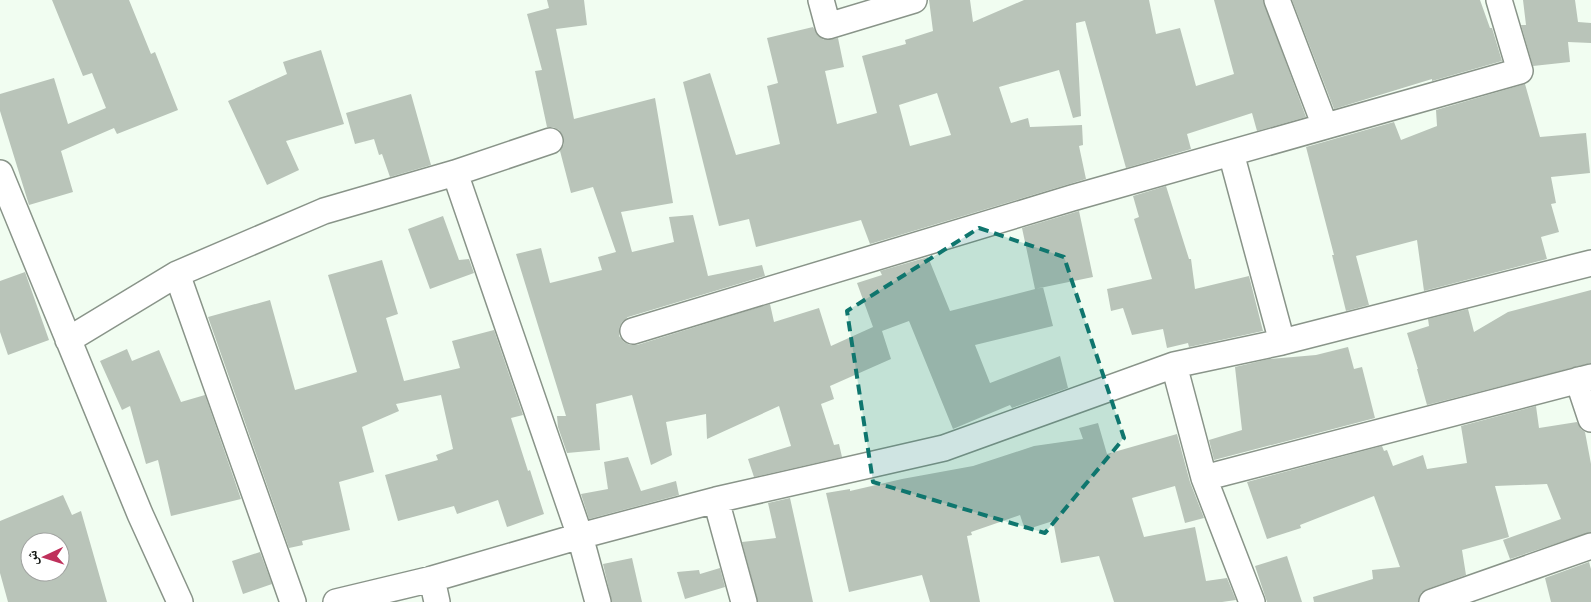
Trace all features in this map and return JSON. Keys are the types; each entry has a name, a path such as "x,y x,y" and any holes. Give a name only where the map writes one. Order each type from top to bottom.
{"street":[{"path":"821,0 828,26 914,0"},
{"path":"1278,0 1325,126"},
{"path":"633,331 1072,198 1520,71 1499,0"},
{"path":"68,340 177,274 324,211 455,173 550,141"},
{"path":"1231,153 1282,342"},
{"path":"0,173 140,514 180,602"},
{"path":"455,173 580,536 598,602"},
{"path":"336,602 434,590 580,536 716,500 944,448 1174,365 1282,342 1591,263"},
{"path":"177,274 293,602"},
{"path":"1174,365 1204,478 1252,602"},
{"path":"1204,478 1584,378 1591,419"},
{"path":"716,500 744,602"},
{"path":"1432,602 1591,546"}],"highlighted area":[{"path":"979,228 1064,257 1124,438 1045,533 873,482 847,311"}],"building":[{"path":"52,0 129,0 151,54 155,52 178,110 117,134 114,128 61,151 73,192 29,205 0,111 0,94 54,78 68,124 106,108 92,73 83,76"},
{"path":"547,0 584,0 587,25 556,29 574,119 655,98 673,203 621,212 632,252 674,242 669,217 693,215 708,276 762,265 765,276 628,317 619,328 619,336 624,342 630,345 637,345 770,304 774,322 819,308 831,346 873,327 857,283 882,275 880,271 928,257 950,311 1043,287 1053,326 975,345 990,383 1060,356 1068,388 1012,408 1010,405 953,429 909,321 882,331 891,359 830,386 834,399 821,404 834,445 839,444 842,457 754,477 748,459 791,446 779,406 707,439 706,414 666,422 672,455 651,465 632,395 596,404 600,450 567,453 558,427 557,416 566,416 516,254 541,248 550,283 602,270 598,257 616,252 593,187 571,193 560,151 564,144 563,136 559,130 547,127 535,71 542,70 527,14 549,8"},
{"path":"929,0 970,0 973,22 1024,0 1149,0 1156,34 1180,28 1196,86 1234,74 1214,0 1263,0 1306,117 1257,131 1252,113 1187,134 1191,149 1126,168 1085,21 1076,23 1081,116 1073,118 1059,70 999,87 1011,123 1028,118 1030,127 1082,125 1083,145 1079,146 1086,179 870,244 861,220 756,247 749,219 719,226 683,82 710,73 736,155 780,144 767,86 778,83 767,38 813,27 818,36 824,40 838,38 844,67 825,71 837,124 877,113 862,56 906,44 905,40 933,31","holes":["937,93 951,135 910,146 899,105"]},
{"path":"1292,0 1480,0 1490,28 1492,28 1502,61 1432,81 1432,79 1334,109"},
{"path":"1523,0 1575,0 1578,22 1591,23 1591,43 1568,42 1570,62 1533,66 1521,25 1526,25"},
{"path":"321,50 344,124 286,141 299,170 267,185 228,101 287,74 283,62"},
{"path":"1525,84 1540,137 1586,133 1590,173 1551,177 1556,203 1551,204 1559,232 1541,237 1547,259 1424,291 1417,240 1356,256 1369,305 1346,311 1332,255 1334,255 1306,147 1394,122 1401,140 1437,126 1436,110"},
{"path":"411,94 431,165 390,177 382,154 379,155 374,139 355,144 346,113"},
{"path":"1166,186 1189,259 1191,259 1195,289 1249,276 1263,331 1189,347 1188,343 1167,348 1163,329 1132,335 1123,308 1111,311 1107,289 1152,279 1134,219 1139,217 1133,196"},
{"path":"1079,211 1093,277 1035,289 1022,228"},
{"path":"443,216 459,260 469,259 474,273 430,289 408,229"},
{"path":"382,260 398,314 386,318 404,381 460,368 452,341 494,330 523,415 511,418 544,514 507,527 498,500 457,514 454,506 398,521 385,475 438,460 436,455 453,449 441,395 396,404 399,411 362,427 374,472 339,482 350,530 302,541 303,545 289,548 208,317 270,300 295,390 357,372 328,275"},
{"path":"25,272 49,340 8,355 0,332 0,281"},
{"path":"1591,290 1591,363 1427,405 1407,333 1429,326 1428,319 1468,309 1474,332 1508,312"},
{"path":"1348,347 1354,369 1362,367 1375,418 1214,460 1209,440 1242,430 1235,367 1269,359 1316,355"},
{"path":"127,349 132,361 159,350 181,402 205,395 241,499 171,516 158,460 146,464 130,406 122,410 100,361"},
{"path":"1536,406 1539,428 1577,422 1585,432 1591,464 1591,532 1510,559 1503,540 1561,519 1547,484 1495,486 1509,537 1462,550 1466,575 1427,589 1421,593 1418,602 1314,602 1313,597 1373,579 1372,570 1400,567 1374,496 1300,525 1301,528 1267,539 1247,482 1382,446 1384,451 1387,450 1393,466 1423,455 1427,469 1467,463 1461,426"},
{"path":"1098,423 1107,454 1177,434 1190,482 1204,518 1185,523 1175,486 1132,498 1144,537 1195,527 1206,581 1227,578 1236,600 1222,602 1114,602 1099,556 1061,563 1053,521 1025,530 1020,515 971,532 972,535 967,536 980,602 930,602 922,575 849,592 826,493 850,489 850,491 973,466 1034,446 1083,439 1079,428"},
{"path":"628,457 641,491 676,481 679,495 589,519 581,494 608,489 604,462"},
{"path":"63,495 72,515 81,511 107,602 8,602 0,573 0,521"},
{"path":"790,498 813,602 758,602 742,542 776,538 768,503"},
{"path":"260,552 272,584 243,594 232,561"},
{"path":"1287,556 1302,602 1267,602 1255,566"},
{"path":"632,558 642,602 612,602 603,564"},
{"path":"1589,562 1591,569 1591,602 1551,602 1545,578"},
{"path":"720,568 725,587 685,599 677,572 699,570 700,574"}]}
